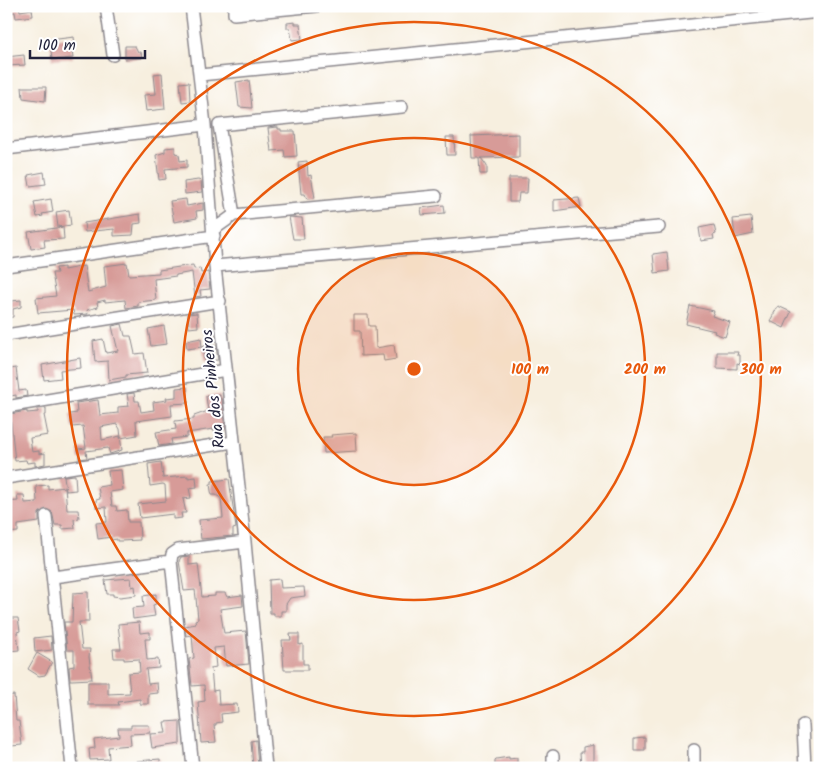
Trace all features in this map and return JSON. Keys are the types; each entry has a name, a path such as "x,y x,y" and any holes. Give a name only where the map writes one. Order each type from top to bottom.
{"street":[{"path":"106,6 112,55"},
{"name":"Rua dos Pinheiros","path":"191,6 205,125 215,266 245,542 266,768"},
{"path":"234,6 234,14 317,6"},
{"path":"200,75 820,12"},
{"path":"234,215 219,125 402,106"},
{"path":"6,149 205,125"},
{"path":"6,266 213,232 234,215 436,196"},
{"path":"215,266 660,227"},
{"path":"6,335 220,301"},
{"path":"6,407 226,370"},
{"path":"6,478 233,442"},
{"path":"46,516 72,768"},
{"path":"193,768 171,561 172,554 178,550 245,542"},
{"path":"53,577 171,561"},
{"path":"803,725 805,768"},
{"path":"694,750 694,768"}],"building":[{"path":"6,6 19,6 20,11 32,9 33,16 16,18 15,12 6,13"},
{"path":"295,22 295,24 300,24 302,39 292,40 290,28 287,28 287,23"},
{"path":"74,37 75,45 71,45 73,58 52,60 50,40"},
{"path":"125,46 135,46 138,52 141,52 142,58 125,59"},
{"path":"24,55 25,65 6,66 6,57"},
{"path":"162,73 165,109 146,111 144,95 156,94 154,74"},
{"path":"249,80 252,108 239,107 236,82"},
{"path":"189,82 190,101 182,102 180,83"},
{"path":"22,87 46,87 45,101 23,98"},
{"path":"278,127 281,131 295,131 297,156 285,157 284,150 271,151 268,128"},
{"path":"519,134 519,157 481,158 487,166 487,174 480,174 479,158 472,158 471,136"},
{"path":"446,137 454,137 455,155 447,155"},
{"path":"175,147 175,153 179,154 180,161 187,160 187,167 165,169 166,179 159,180 156,155 165,152 165,148"},
{"path":"307,161 308,176 311,175 315,198 307,199 305,194 301,194 298,162"},
{"path":"44,172 46,184 30,186 28,175"},
{"path":"509,178 528,178 527,193 519,193 518,202 509,202"},
{"path":"201,181 202,192 185,194 184,182"},
{"path":"579,198 581,207 554,211 554,200"},
{"path":"51,199 53,212 37,217 34,202"},
{"path":"186,199 187,206 203,203 203,210 196,211 197,218 174,222 170,201"},
{"path":"444,205 445,213 422,215 421,208"},
{"path":"69,210 71,225 58,227 56,212"},
{"path":"140,214 141,223 134,224 133,235 114,236 114,229 85,232 84,223"},
{"path":"289,217 302,218 304,239 293,239"},
{"path":"751,217 753,234 735,238 733,219"},
{"path":"714,225 716,234 713,235 714,239 701,241 699,228"},
{"path":"63,227 64,239 44,240 45,247 31,249 28,232"},
{"path":"667,252 669,271 655,273 653,254"},
{"path":"127,263 129,275 159,273 159,270 193,265 194,269 200,268 201,273 208,272 210,289 200,290 201,296 195,297 192,272 154,279 156,300 138,302 138,306 126,308 125,300 105,302 105,300 97,302 98,307 87,310 88,314 74,315 73,310 38,313 36,298 56,296 52,273 57,273 56,268 64,267 64,270 84,266 88,292 106,287 104,266"},
{"path":"21,300 21,307 13,309 13,317 6,318 6,304 11,304 11,301"},
{"path":"690,306 714,311 712,316 730,322 725,337 714,333 715,331 686,324"},
{"path":"778,306 791,312 784,328 770,321"},
{"path":"197,313 198,327 189,328 188,314"},
{"path":"354,315 368,315 369,326 375,326 376,348 394,345 396,359 384,361 383,355 361,356 360,331 354,331"},
{"path":"122,324 125,336 131,336 135,354 144,353 147,373 126,375 126,377 109,380 108,361 95,362 93,341 103,339 106,353 118,351 112,326"},
{"path":"164,326 167,344 151,346 148,329"},
{"path":"201,338 202,347 187,349 186,341"},
{"path":"216,345 218,360 204,361 203,346"},
{"path":"717,352 738,352 740,364 737,363 737,369 717,368"},
{"path":"80,358 81,368 60,370 61,378 44,380 42,365"},
{"path":"16,368 19,391 26,390 27,396 16,398 16,395 11,396 9,383 6,384 6,370"},
{"path":"187,387 188,403 171,404 172,416 136,421 137,435 121,438 120,429 117,424 101,427 102,440 120,436 122,450 110,454 108,448 86,451 87,458 79,459 78,449 86,448 83,426 72,427 70,414 77,413 76,403 98,400 100,415 118,413 118,407 129,406 127,394 134,393 135,401 139,401 141,412 154,410 153,402 176,397 176,388"},
{"path":"220,395 225,430 213,431 213,429 187,433 187,437 171,439 172,444 159,446 156,432 176,429 175,421 194,419 194,416 208,411 206,396"},
{"path":"46,408 46,415 44,415 48,435 30,438 32,452 39,451 39,454 45,453 45,464 35,466 35,462 27,463 26,460 15,461 10,414 27,411 27,413 38,412 38,409"},
{"path":"356,433 357,451 324,453 323,437"},
{"path":"161,462 163,478 196,477 197,487 189,488 191,498 183,499 186,513 181,513 182,518 173,519 173,514 140,518 138,504 166,501 165,485 150,486 148,464"},
{"path":"121,470 123,490 110,492 112,506 116,506 117,511 127,510 128,522 139,522 140,540 117,541 117,539 111,540 111,537 98,539 96,523 107,522 106,507 96,508 96,500 100,499 98,487 110,485 108,471"},
{"path":"75,475 76,490 66,491 64,476"},
{"path":"229,479 236,528 233,529 233,536 201,539 199,520 223,518 221,498 212,495 210,484 212,484 212,481"},
{"path":"48,485 48,489 65,487 67,510 78,510 79,518 74,519 75,528 62,529 62,525 55,525 52,512 46,509 39,513 39,522 18,525 18,532 6,533 6,502 18,501 17,495 24,495 25,503 37,502 36,486"},
{"path":"189,556 189,565 198,564 202,597 215,596 215,593 225,593 227,597 242,595 243,606 220,609 224,633 246,631 249,664 226,666 224,647 214,648 216,667 211,668 213,691 218,690 219,705 237,704 238,712 221,714 222,722 214,725 216,742 201,743 198,702 205,701 204,685 192,686 189,659 194,658 192,635 186,636 185,626 196,624 195,620 198,619 196,598 195,590 184,591 179,561 181,557"},
{"path":"131,578 132,587 135,586 136,595 120,597 107,594 105,580"},
{"path":"280,579 281,588 304,587 305,596 290,598 286,604 286,611 281,611 281,616 274,616 274,613 270,613 269,580"},
{"path":"88,592 89,622 79,622 82,649 90,649 89,657 92,679 70,680 69,667 74,666 74,650 67,650 64,622 72,622 73,593"},
{"path":"156,594 156,604 153,605 155,616 133,619 132,608 144,607 143,596"},
{"path":"18,618 20,631 17,632 19,650 8,651 6,619"},
{"path":"139,622 140,633 150,632 150,639 145,639 147,660 158,659 159,668 146,669 148,684 157,683 158,693 148,694 148,704 140,704 140,699 118,702 119,705 88,705 88,682 108,682 108,694 130,693 128,673 140,672 139,659 124,660 124,658 114,658 113,649 121,649 118,624"},
{"path":"290,634 299,634 299,645 303,644 303,664 308,664 308,670 284,670 282,640 291,640"},
{"path":"51,636 52,650 35,652 34,638"},
{"path":"37,653 52,662 45,675 39,676 28,669"},
{"path":"14,695 16,721 19,721 22,745 11,746 9,725 6,726 6,696"},
{"path":"180,721 180,744 152,748 150,734 166,733 164,722"},
{"path":"131,725 149,725 150,733 130,734 131,745 108,747 109,759 90,760 89,749 95,748 94,739 119,736 118,728 131,728"},
{"path":"645,737 645,750 634,750 634,738"},
{"path":"256,740 258,768 253,768 251,741"},
{"path":"593,745 593,768 581,768 580,752 583,752 583,747"},
{"path":"509,757 509,759 517,758 517,768 495,768 496,759"},
{"path":"160,759 160,768 138,768 137,761"}]}
